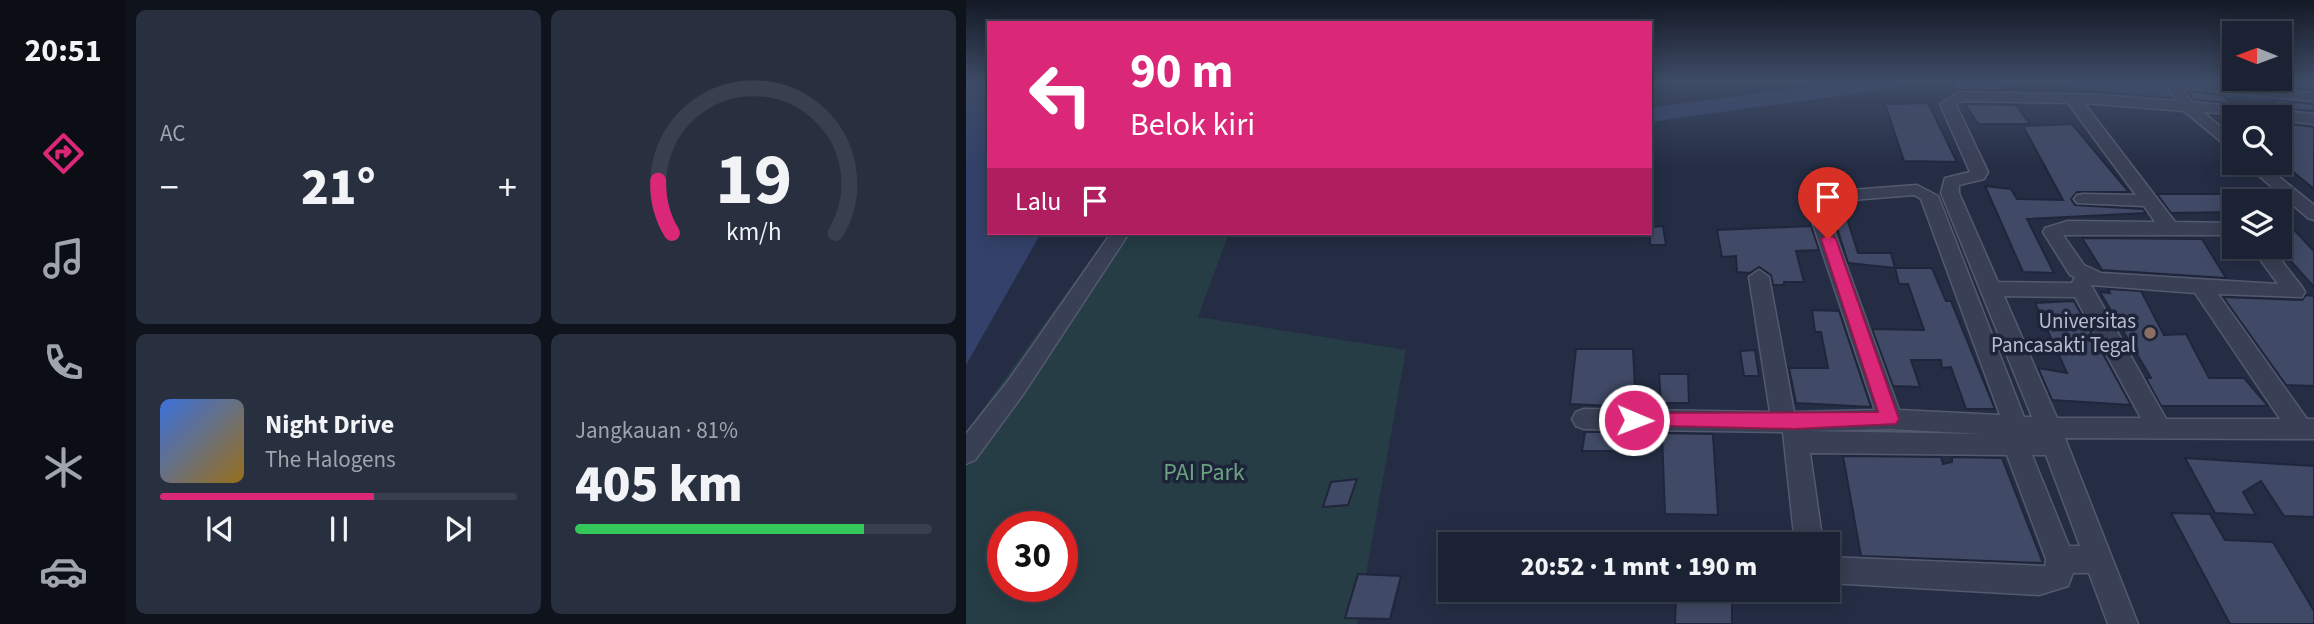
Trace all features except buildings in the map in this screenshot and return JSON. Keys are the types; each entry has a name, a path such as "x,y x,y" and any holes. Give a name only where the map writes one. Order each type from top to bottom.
{"street":[{"path":"1951,110 1979,172 1978,175 1951,182 1950,193 2052,437 2123,624"},
{"path":"2081,110 2170,229"},
{"path":"2193,110 2222,136"},
{"path":"2255,110 2314,119"},
{"path":"2267,175 2314,214"},
{"path":"1840,571 2039,581 2057,576 2060,559 1928,196 1917,190 1824,197 1818,199 1818,212 1890,419"},
{"path":"2082,199 2148,201"},
{"path":"2159,428 2083,282 2052,232 2056,228 2222,229"},
{"path":"966,453 1016,387 1119,235"},
{"path":"2272,259 2305,293"},
{"path":"1759,277 1791,429 1807,532"},
{"path":"1990,289 2063,291 2083,282 2305,293"},
{"path":"2202,287 2307,429"},
{"path":"1584,419 2052,437 2159,428 2307,429"},
{"path":"1791,429 1890,419 2016,436"},
{"path":"2060,559 2098,560"}],"green space":[{"name":"PAI Park","path":"1109,235 1228,235 1198,317 1406,350 1357,624 966,624 966,432"}],"water":[{"path":"966,110 987,110 987,235 1040,235 966,365"}],"waterway":[{"path":"1652,115 1685,110"}],"place":[{"name":"Universitas Pancasakti Tegal","path":"2150,333"}],"route":[{"path":"1634,420 1794,422 1890,419 1828,239"}]}
